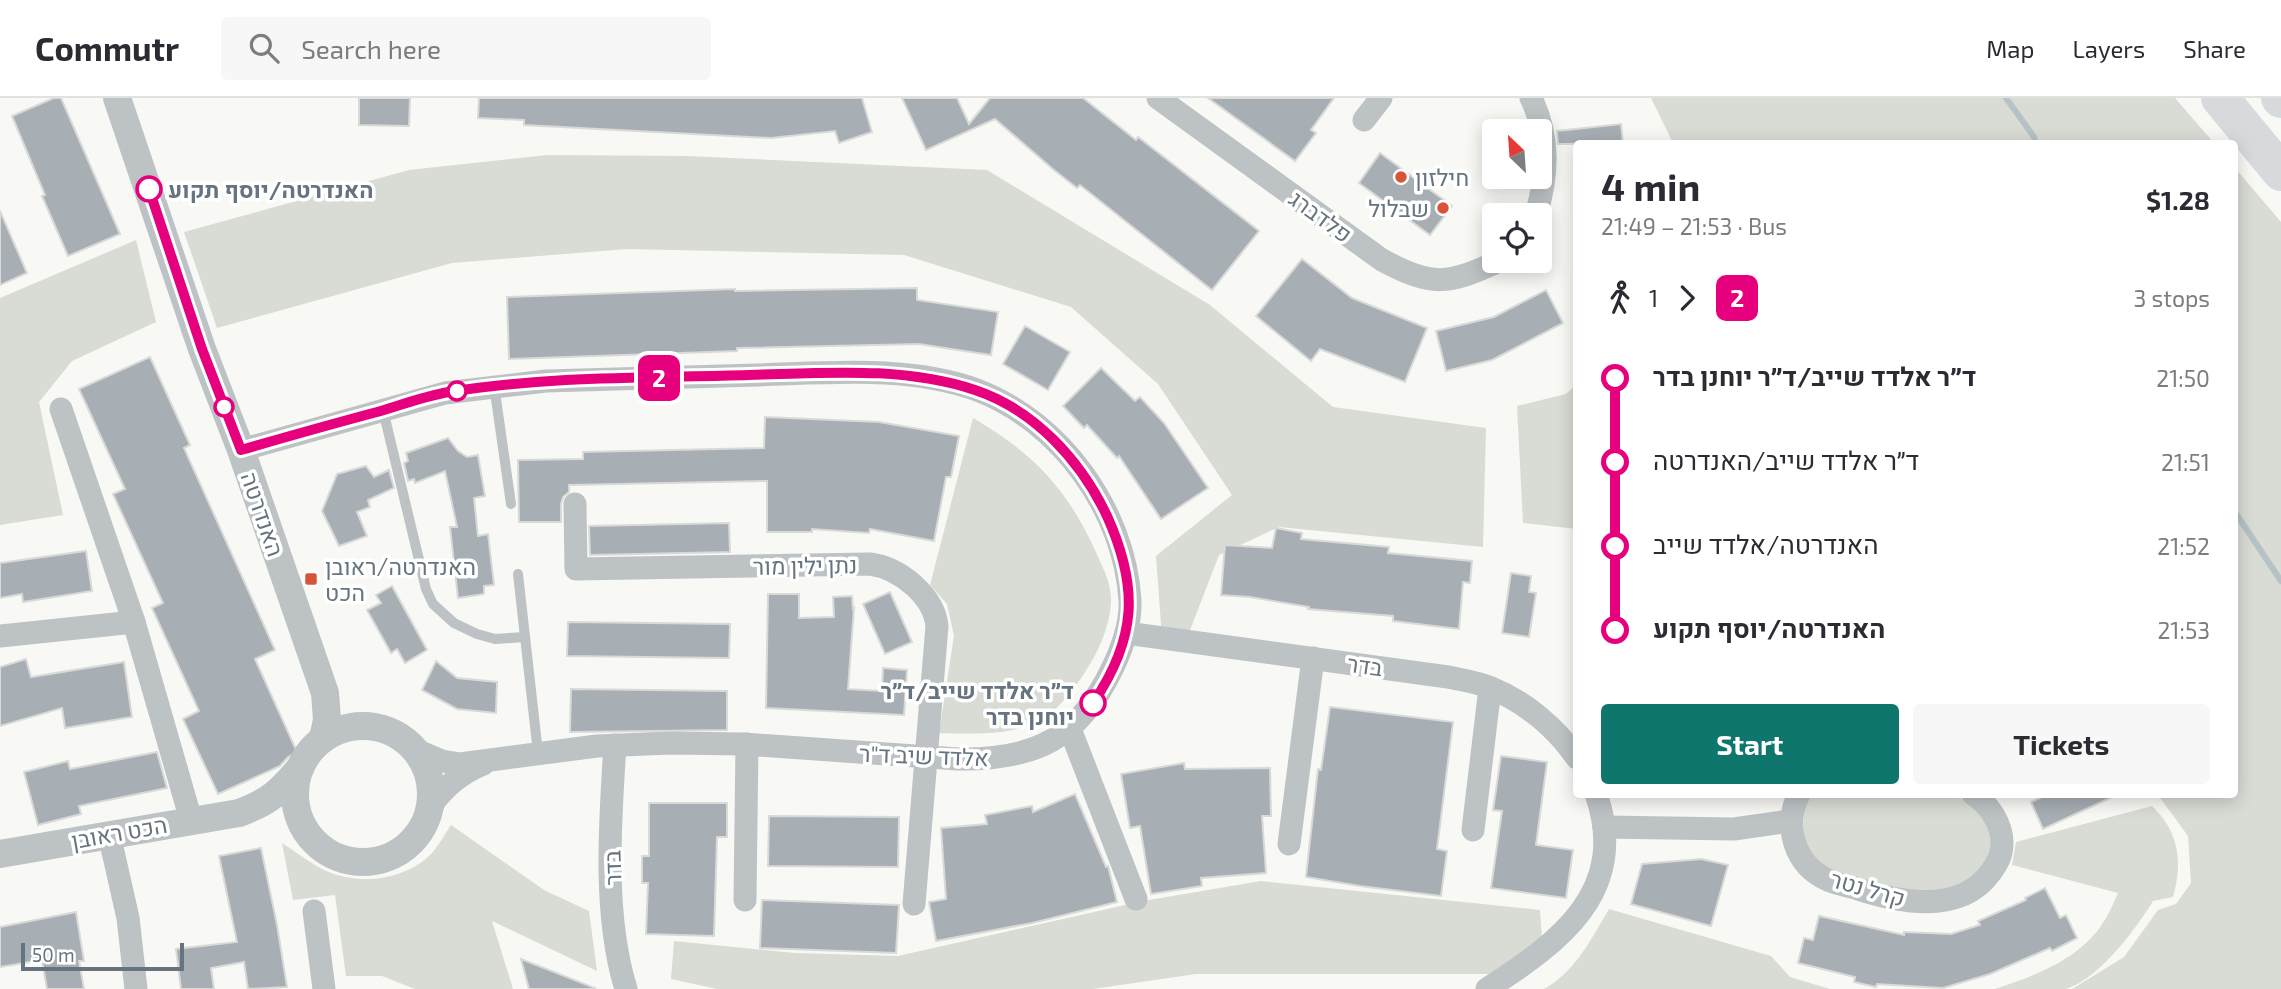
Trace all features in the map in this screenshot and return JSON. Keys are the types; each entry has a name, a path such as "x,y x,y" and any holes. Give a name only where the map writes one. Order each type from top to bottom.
{"highway":[{"path":"2220,98 2281,172"}],"street":[{"name":"האנדרטה","path":"117,98 202,349 241,450 325,693 327,720 323,739"},
{"name":"פלדברג","path":"1158,98 1382,260 1414,277 1446,281 1482,268"},
{"path":"1364,120 1381,98"},
{"path":"1531,98 1542,120 1546,153 1539,203"},
{"name":"אלדד שיב ד\"ר","path":"241,450 445,393 494,385 877,371 977,390 1019,412 1055,439 1097,496 1114,531 1126,569 1130,604 1126,633 1116,661 1104,687 1070,729 1047,744 1021,754 991,760 747,744 671,743 538,753 489,762"},
{"path":"61,409 134,622 191,820"},
{"name":"נתן ילין מור","path":"575,504 576,569 863,564 882,566 899,574 927,600 936,622 925,757"},
{"path":"0,636 134,622"},
{"name":"בדר","path":"1126,633 1448,677 1490,688 1530,709 1564,740 1573,752"},
{"path":"1289,844 1313,658"},
{"path":"1473,830 1490,688"},
{"name":"האנדרטה","path":"325,693 344,715 358,726"},
{"path":"431,806 432,789 428,771 415,750 404,738 382,728 358,726 340,730 323,739 310,752 300,768 296,784 295,801 299,818 306,833 320,847 337,858 356,863 375,862 395,855 412,843 424,826 431,806 438,796 470,770 489,762"},
{"path":"1070,729 1136,899"},
{"path":"745,900 747,744"},
{"name":"בדר","path":"615,746 611,880 617,946 626,989"},
{"path":"415,750 451,763 489,762"},
{"path":"914,904 925,757"},
{"name":"הכט ראובן","path":"0,854 239,813 263,804 280,792 300,768"},
{"path":"1487,989 1552,943 1583,912 1604,861 1604,818 1597,798"},
{"path":"1604,827 1734,829 1790,821 1798,798"},
{"name":"קרל נטר","path":"1790,821 1800,856 1825,879 1885,898 1913,902 1941,901 1966,894 1983,884 2002,853 2002,838 1996,819 1985,802 1979,798"},
{"name":"הכט ראובן","path":"239,813 279,820 306,833"},
{"path":"109,834 128,918 136,989"},
{"path":"314,911 324,989"}],"lane":[{"path":"494,385 511,504"},
{"path":"383,410 426,589 433,604 454,623 477,634 495,639 525,637"},
{"path":"518,574 538,753"}],"shaded area":[{"path":"1651,98 2175,98 2211,140 1672,140"},
{"path":"547,155 687,156 987,170 1210,305 1333,407 1486,428 1483,547 1279,527 1219,555 1187,638 1162,638 1156,556 1232,495 1158,384 1071,307 904,255 627,249 452,263 217,328 184,232 409,170"},
{"path":"2238,172 2281,222 2281,989 2072,989 2124,957 2158,910 2176,904 2191,883 2188,836 2160,798 2238,798"},
{"path":"136,240 156,322 72,361 39,402 63,515 0,525 0,298"},
{"path":"1573,388 1573,529 1523,523 1517,406 1566,394"},
{"path":"973,418 1031,459 1060,491 1085,529 1096,552 1109,583 1111,603 1106,630 1095,656 1070,693 1055,709 1040,720 1005,731 939,733 954,636 947,604 930,585"},
{"path":"1808,798 1959,798 1971,804 1982,815 1993,851 1977,877 1940,893 1914,893 1830,871 1807,851 1803,840 1804,805"},
{"path":"2152,806 2168,826 2176,848 2178,872 2173,897 2153,901 2116,952 2079,983 2066,989 1995,989 2039,973 2079,949 2101,926 2118,893 2012,865 2016,842"},
{"path":"451,825 544,890 589,911 597,971 492,921 513,989 415,989 382,976 346,976 335,895 293,900 282,843 324,870 337,875 381,878 409,870 421,862 435,850"},
{"path":"1261,881 1540,910 1542,939 1491,974 1196,974 1093,989 717,989 671,979 674,941 795,953 898,956 1143,901"},
{"path":"1609,909 1771,956 1790,977 1830,989 1544,989 1574,964"}],"building":[{"path":"54,98 61,98 120,234 68,256 12,116"},
{"path":"359,98 410,98 409,126 359,125"},
{"path":"479,98 862,98 872,132 839,143 835,131 771,138 524,125 524,120 478,118"},
{"path":"902,98 957,98 969,124 990,98 1083,98 1259,231 1212,290 1080,185 1077,188 1054,170 995,119 926,150"},
{"path":"1208,98 1334,98 1311,130 1316,133 1295,161"},
{"path":"1621,124 1623,140 1573,140 1573,144 1558,144 1557,131"},
{"path":"1380,153 1452,206 1430,235 1359,183"},
{"path":"0,211 27,273 0,285"},
{"path":"1302,259 1352,298 1427,328 1405,382 1320,349 1311,361 1256,316"},
{"path":"917,288 917,300 998,312 991,355 919,344 737,348 737,351 509,359 507,297 735,289"},
{"path":"1546,290 1563,323 1492,360 1446,371 1436,331 1494,317"},
{"path":"1025,326 1070,352 1048,390 1003,364"},
{"path":"150,357 190,445 184,448 275,650 255,659 297,752 280,766 218,794 183,719 199,711 152,608 163,603 113,494 125,489 79,389"},
{"path":"1101,368 1135,401 1140,397 1164,423 1208,488 1161,519 1119,456 1117,458 1087,425 1084,428 1063,406"},
{"path":"765,417 879,422 959,436 951,477 946,477 934,541 870,529 869,533 812,529 812,532 767,532 767,481 569,485 569,492 563,497 561,504 561,522 519,522 518,460 583,459 583,452 764,448"},
{"path":"448,438 458,451 467,457 478,455 485,496 474,498 478,536 488,534 494,585 484,586 484,594 458,598 450,527 457,527 445,471 415,483 414,479 408,481 404,463 408,461 406,453"},
{"path":"366,466 374,477 389,470 394,488 368,500 370,507 357,512 367,536 339,546 322,511 337,474"},
{"path":"729,523 730,552 590,555 589,526"},
{"path":"1276,528 1302,533 1301,539 1389,547 1388,553 1472,561 1470,583 1463,582 1459,629 1393,621 1393,616 1308,609 1309,607 1250,597 1221,595 1225,545 1272,548"},
{"path":"86,551 92,591 23,602 22,594 0,598 0,563"},
{"path":"1511,573 1531,576 1529,592 1536,593 1529,637 1502,633"},
{"path":"392,586 427,650 405,663 397,649 391,653 367,610 381,603 376,595"},
{"path":"890,592 912,642 885,654 863,604"},
{"path":"768,594 799,594 799,618 834,617 833,597 852,596 854,608 848,689 882,691 883,668 907,670 904,715 766,708"},
{"path":"568,622 730,624 729,658 567,656"},
{"path":"26,659 31,677 124,662 132,717 65,728 62,708 0,726 0,667"},
{"path":"436,661 457,678 497,682 496,713 457,709 422,690"},
{"path":"571,689 727,691 727,730 570,732"},
{"path":"1330,707 1453,722 1437,849 1447,851 1441,896 1306,877 1318,769 1321,770"},
{"path":"157,752 167,788 79,806 81,814 38,825 24,772 68,761 70,769"},
{"path":"1501,756 1547,762 1536,845 1573,850 1566,898 1491,888 1502,811 1493,810"},
{"path":"1184,763 1185,769 1270,768 1271,816 1262,816 1266,873 1201,878 1202,886 1151,894 1140,826 1130,828 1121,774"},
{"path":"1075,794 1106,867 1108,866 1117,902 1032,923 936,941 929,902 946,899 941,828 987,824 985,815 1032,806 1033,812"},
{"path":"2040,798 2110,798 2043,829 2031,802"},
{"path":"649,803 727,803 727,837 717,837 714,936 646,934 648,883 642,883 642,856 649,856"},
{"path":"769,816 899,817 898,867 768,866"},
{"path":"261,848 287,987 248,989 244,962 211,968 214,989 181,989 176,949 237,942 219,856"},
{"path":"1701,859 1728,865 1711,926 1631,904 1642,864"},
{"path":"2045,888 2060,918 2066,915 2077,938 2052,951 2050,948 1990,974 1943,988 1877,984 1876,987 1854,982 1855,977 1798,963 1804,938 1813,940 1819,916 1904,935 1904,932 1951,934 1980,925 1978,921 2026,900 2025,898"},
{"path":"762,900 899,905 896,953 760,948"},
{"path":"76,912 84,961 79,961 84,989 47,989 42,960 0,967 0,927"},
{"path":"521,959 595,988 529,989"}],"waterway":[{"path":"2006,98 2035,140"},
{"path":"2238,516 2281,581"}],"bus line":[{"name":"2","path":"149,189 202,349 241,450 445,393 494,385 546,381 877,371 977,390 1019,412 1055,439 1097,496 1114,531 1126,569 1130,604 1126,633 1104,687 1093,703"}],"place":[{"name":"חילזון","path":"1401,177"},
{"name":"האנדרטה/יוסף תקוע","path":"149,189"},
{"name":"שבלול","path":"1443,208"},
{"name":"האנדרטה/ראובן הכט","path":"311,579"},
{"name":"ד״ר אלדד שייב/ד״ר יוחנן בדר","path":"1093,703"}]}
